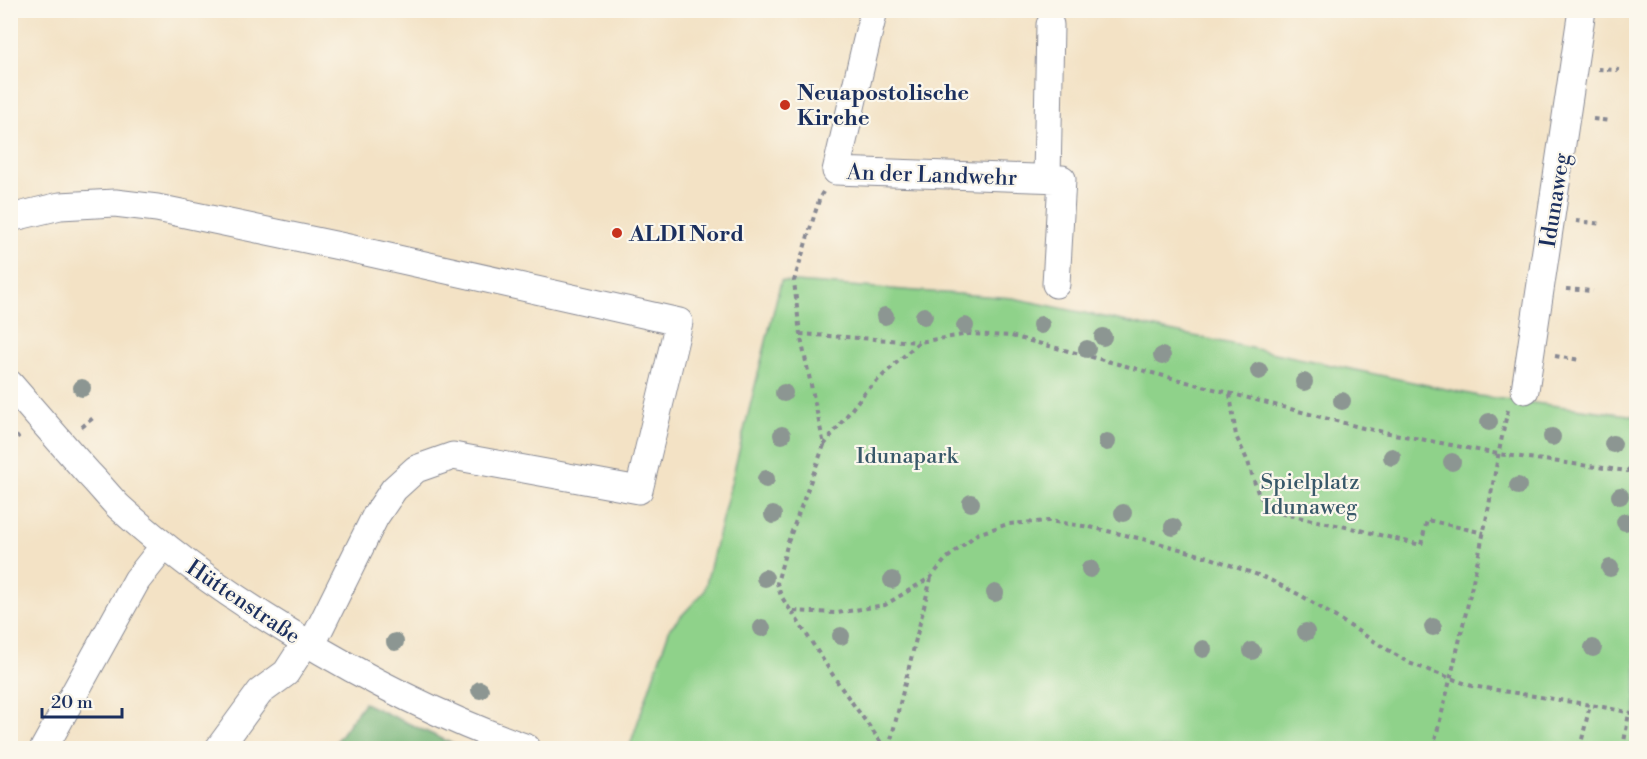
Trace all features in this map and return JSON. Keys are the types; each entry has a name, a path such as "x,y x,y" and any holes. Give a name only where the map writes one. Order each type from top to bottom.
{"street":[{"name":"An der Landwehr","path":"874,10 836,171 1062,179 1056,284"},
{"name":"Idunaweg","path":"1517,399 1582,10"},
{"name":"An der Landwehr","path":"1047,178 1050,25"},
{"path":"10,218 60,207 115,203 157,208 679,322 639,489 453,456 416,469 394,489 375,518 309,644 286,673 260,692 219,748"},
{"name":"Hüttenstraße","path":"10,384 117,505 164,546 251,608 341,664 438,714 527,748"},
{"path":"44,748 136,580 164,546"}],"path":[{"path":"1597,69 1618,70"},
{"path":"1589,118 1610,121"},
{"path":"824,445 800,334 794,281 820,197 836,171"},
{"path":"1573,221 1602,224"},
{"path":"1562,288 1593,291"},
{"path":"800,334 919,342 969,334 1011,336 1362,428 1498,454 1627,471 1636,463"},
{"path":"887,748 840,686 781,596 777,583 788,542 824,445 865,392 919,342"},
{"path":"1551,355 1580,360"},
{"path":"1230,394 1236,436 1248,462 1259,496 1283,514 1421,545 1427,520 1484,533"},
{"path":"1433,748 1484,533 1498,454 1517,399"},
{"path":"791,611 837,613 885,605 931,577 946,559 977,534 1008,524 1049,521 1090,527 1151,541 1211,558 1266,578 1302,596 1409,663 1472,686 1636,714 1636,705"},
{"path":"887,748 931,577"},
{"path":"1580,748 1590,705"},
{"path":"1623,748 1629,713"}],"green space":[{"name":"Idunapark","path":"781,281 1013,298 1479,396 1636,416 1636,748 629,748 670,628 704,592"},
{"path":"364,703 462,748 331,748"}],"place":[{"name":"Neuapostolische Kirche","path":"785,105"},
{"name":"ALDI Nord","path":"617,233"}],"park label":[{"name":"Spielplatz Idunaweg","path":"1310,494"}]}
